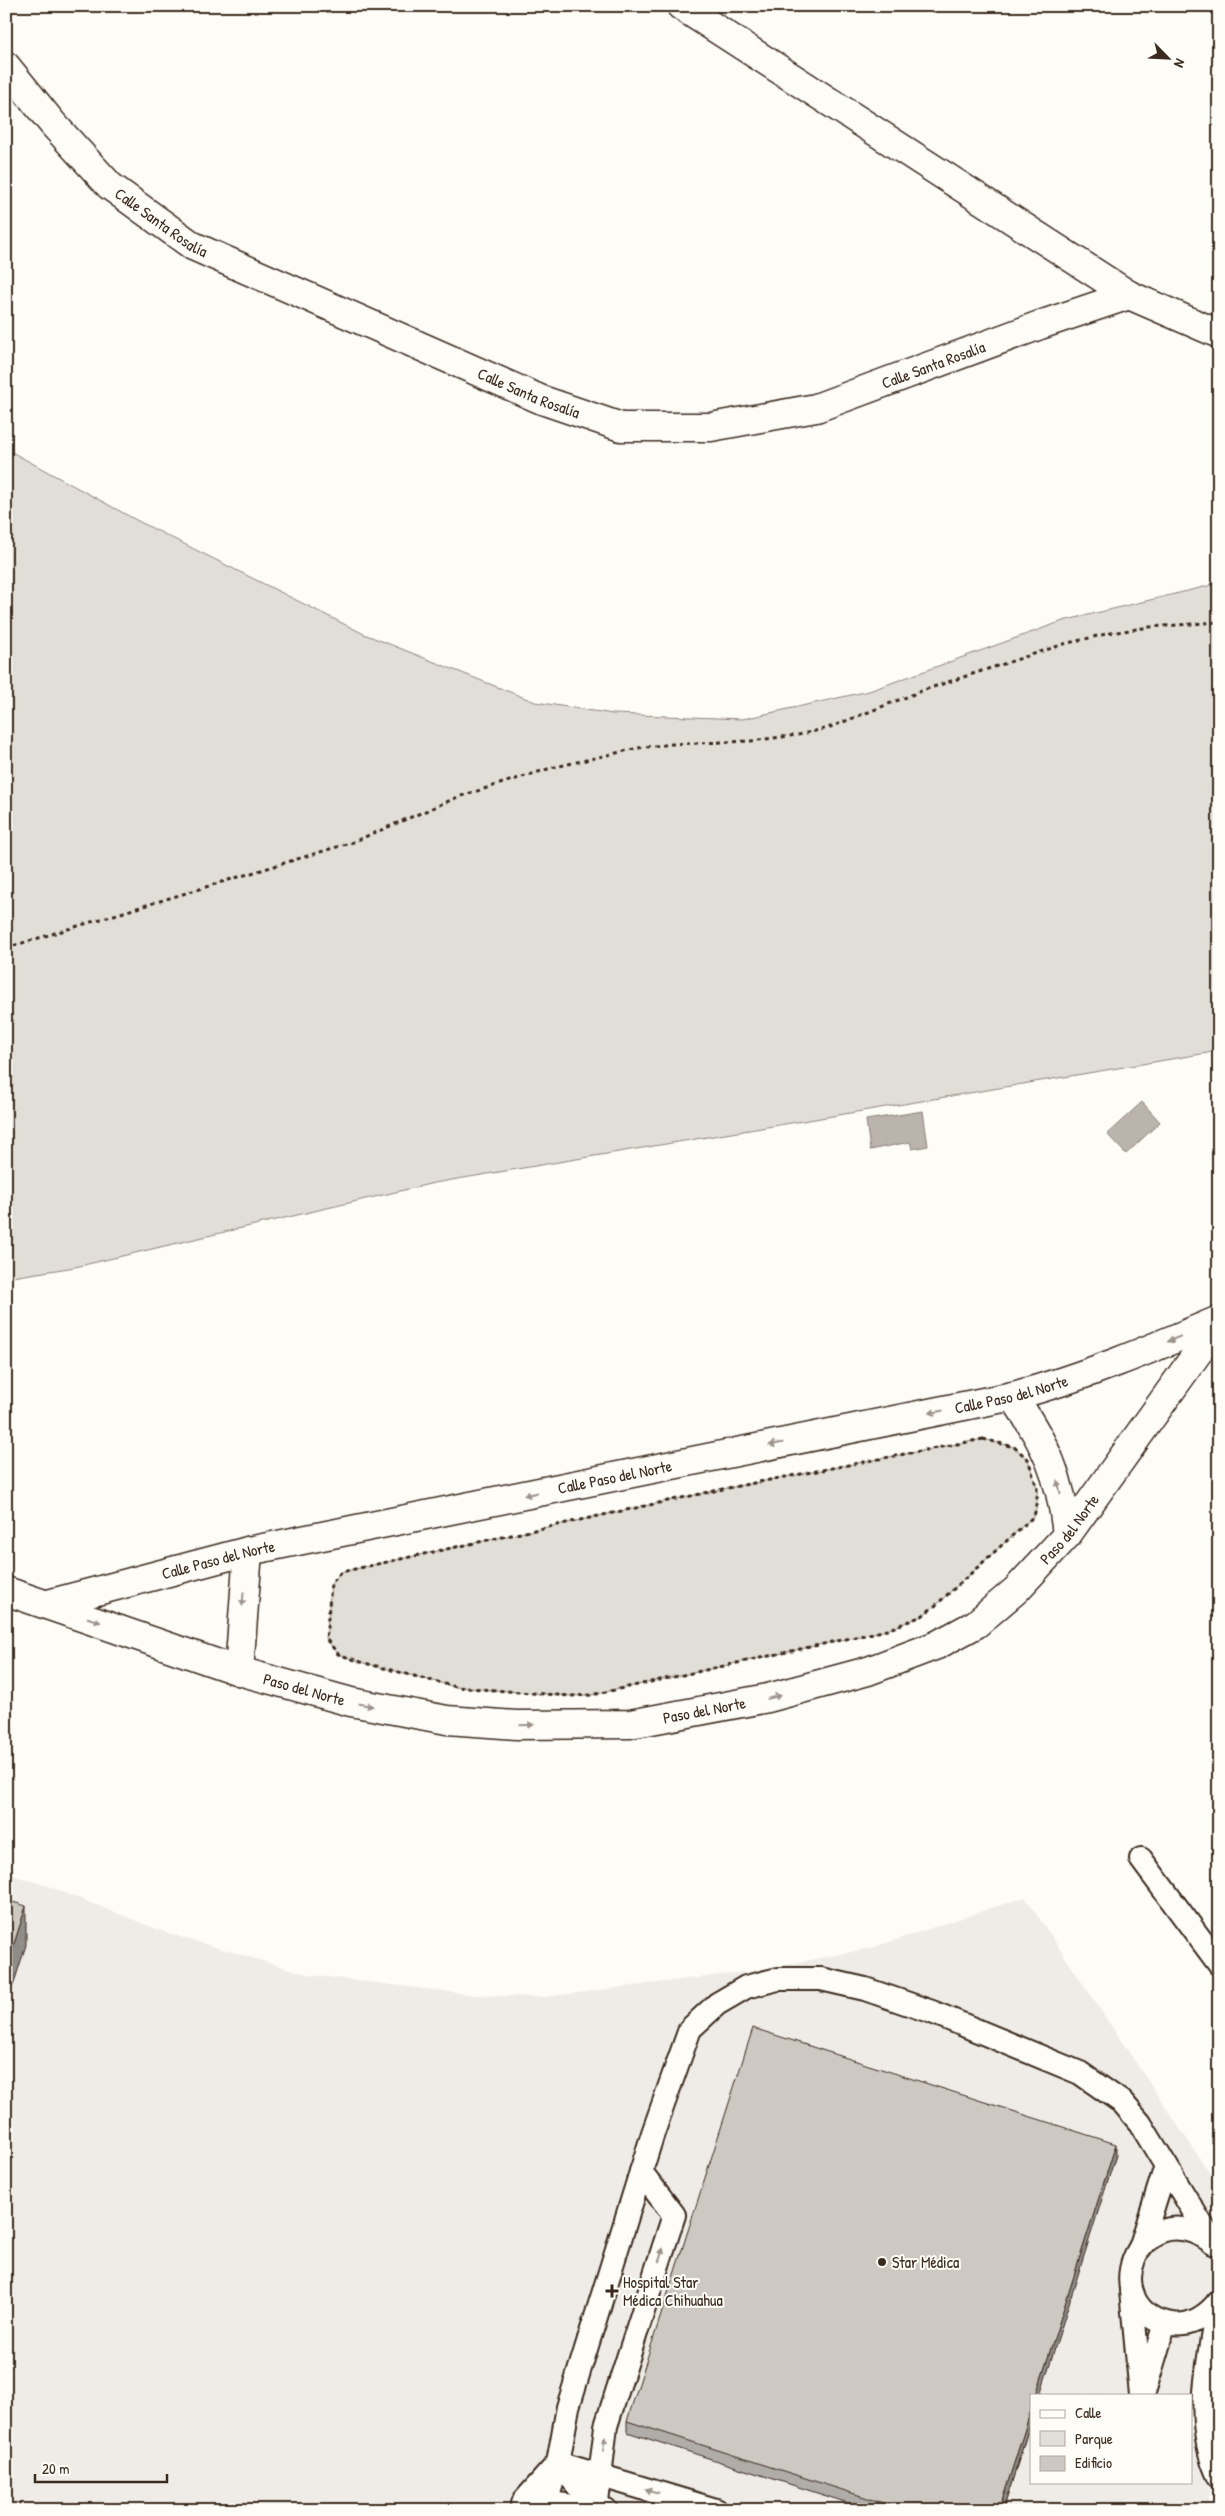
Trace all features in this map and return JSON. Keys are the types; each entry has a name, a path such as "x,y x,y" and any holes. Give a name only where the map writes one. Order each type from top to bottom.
{"street":[{"path":"681,6 1129,295 1219,334"},
{"name":"Calle Santa Rosalía","path":"6,66 53,124 110,186 193,246 542,400 621,427 711,427 816,408 1040,325 1129,295"},
{"name":"Calle Paso del Norte","path":"48,1604 248,1551 1013,1396 1064,1383 1219,1321"},
{"name":"Paso del Norte","path":"48,1604 239,1671 352,1702 447,1720 517,1725 630,1724 768,1698 868,1671 937,1645 976,1624 1016,1590 1067,1535 1219,1321"},
{"path":"1013,1396 1049,1455 1062,1497 1067,1535"},
{"path":"239,1671 248,1551"},
{"path":"6,1591 48,1604"}],"lane":[{"path":"1141,1859 1219,1964"},
{"path":"600,2509 534,2506 558,2463 568,2407 641,2172 690,2029 717,2004 746,1987 778,1979 821,1979 865,1989 932,2012 1080,2073 1123,2103 1140,2123 1216,2248"},
{"path":"1142,2394 1130,2290 1130,2266 1141,2245 1166,2166"},
{"path":"600,2509 600,2476 606,2426 674,2215 641,2172"},
{"path":"1141,2245 1153,2235 1168,2229 1184,2228 1199,2234 1216,2248"},
{"path":"1130,2290 1138,2304 1149,2316 1165,2323 1178,2325 1194,2322 1208,2314 1219,2302"},
{"path":"1219,2302 1203,2398 1206,2441 1219,2477"},
{"path":"1142,2394 1165,2323"},
{"path":"558,2463 716,2510"},
{"path":"558,2463 572,2507"},
{"path":"558,2463 600,2509"}],"path":[{"path":"6,948 344,844 458,797 551,768 655,746 751,741 798,735 828,728 924,690 1064,644 1126,630 1219,622"},
{"path":"983,1439 1014,1447 1028,1459 1037,1488 1037,1505 1034,1516 922,1616 887,1630 592,1695 561,1695 456,1687 361,1662 338,1654 326,1639 331,1584 341,1572 724,1488 983,1439"}],"shaded area":[{"path":"1142,1102 1160,1122 1126,1154 1107,1134"},
{"path":"923,1111 928,1146 912,1149 910,1142 870,1150 866,1120"},
{"name":"Hospital Star Médica Chihuahua","path":"6,1873 45,1885 170,1934 311,1975 475,1995 544,1997 753,1971 871,1948 1025,1897 1219,2187 1219,2441 1206,2510 6,2510"}],"green space":[{"path":"6,449 138,521 364,634 535,702 613,714 743,719 869,691 1063,621 1212,585 1219,581 1219,1051 434,1183 75,1267 6,1278"},
{"path":"983,1439 1014,1447 1028,1459 1037,1488 1037,1505 1034,1516 922,1616 887,1630 592,1695 570,1696 456,1687 361,1662 338,1654 326,1639 331,1584 341,1572 723,1489"}],"building":[{"path":"6,1900 26,1906 6,1969"},
{"name":"Star Médica","path":"753,2028 1116,2144 1036,2394 1030,2394 1030,2413 999,2510 905,2510 627,2421"}],"place":[{"name":"Star Médica","path":"882,2262"},
{"name":"Hospital Star Médica Chihuahua","path":"612,2291"}]}
